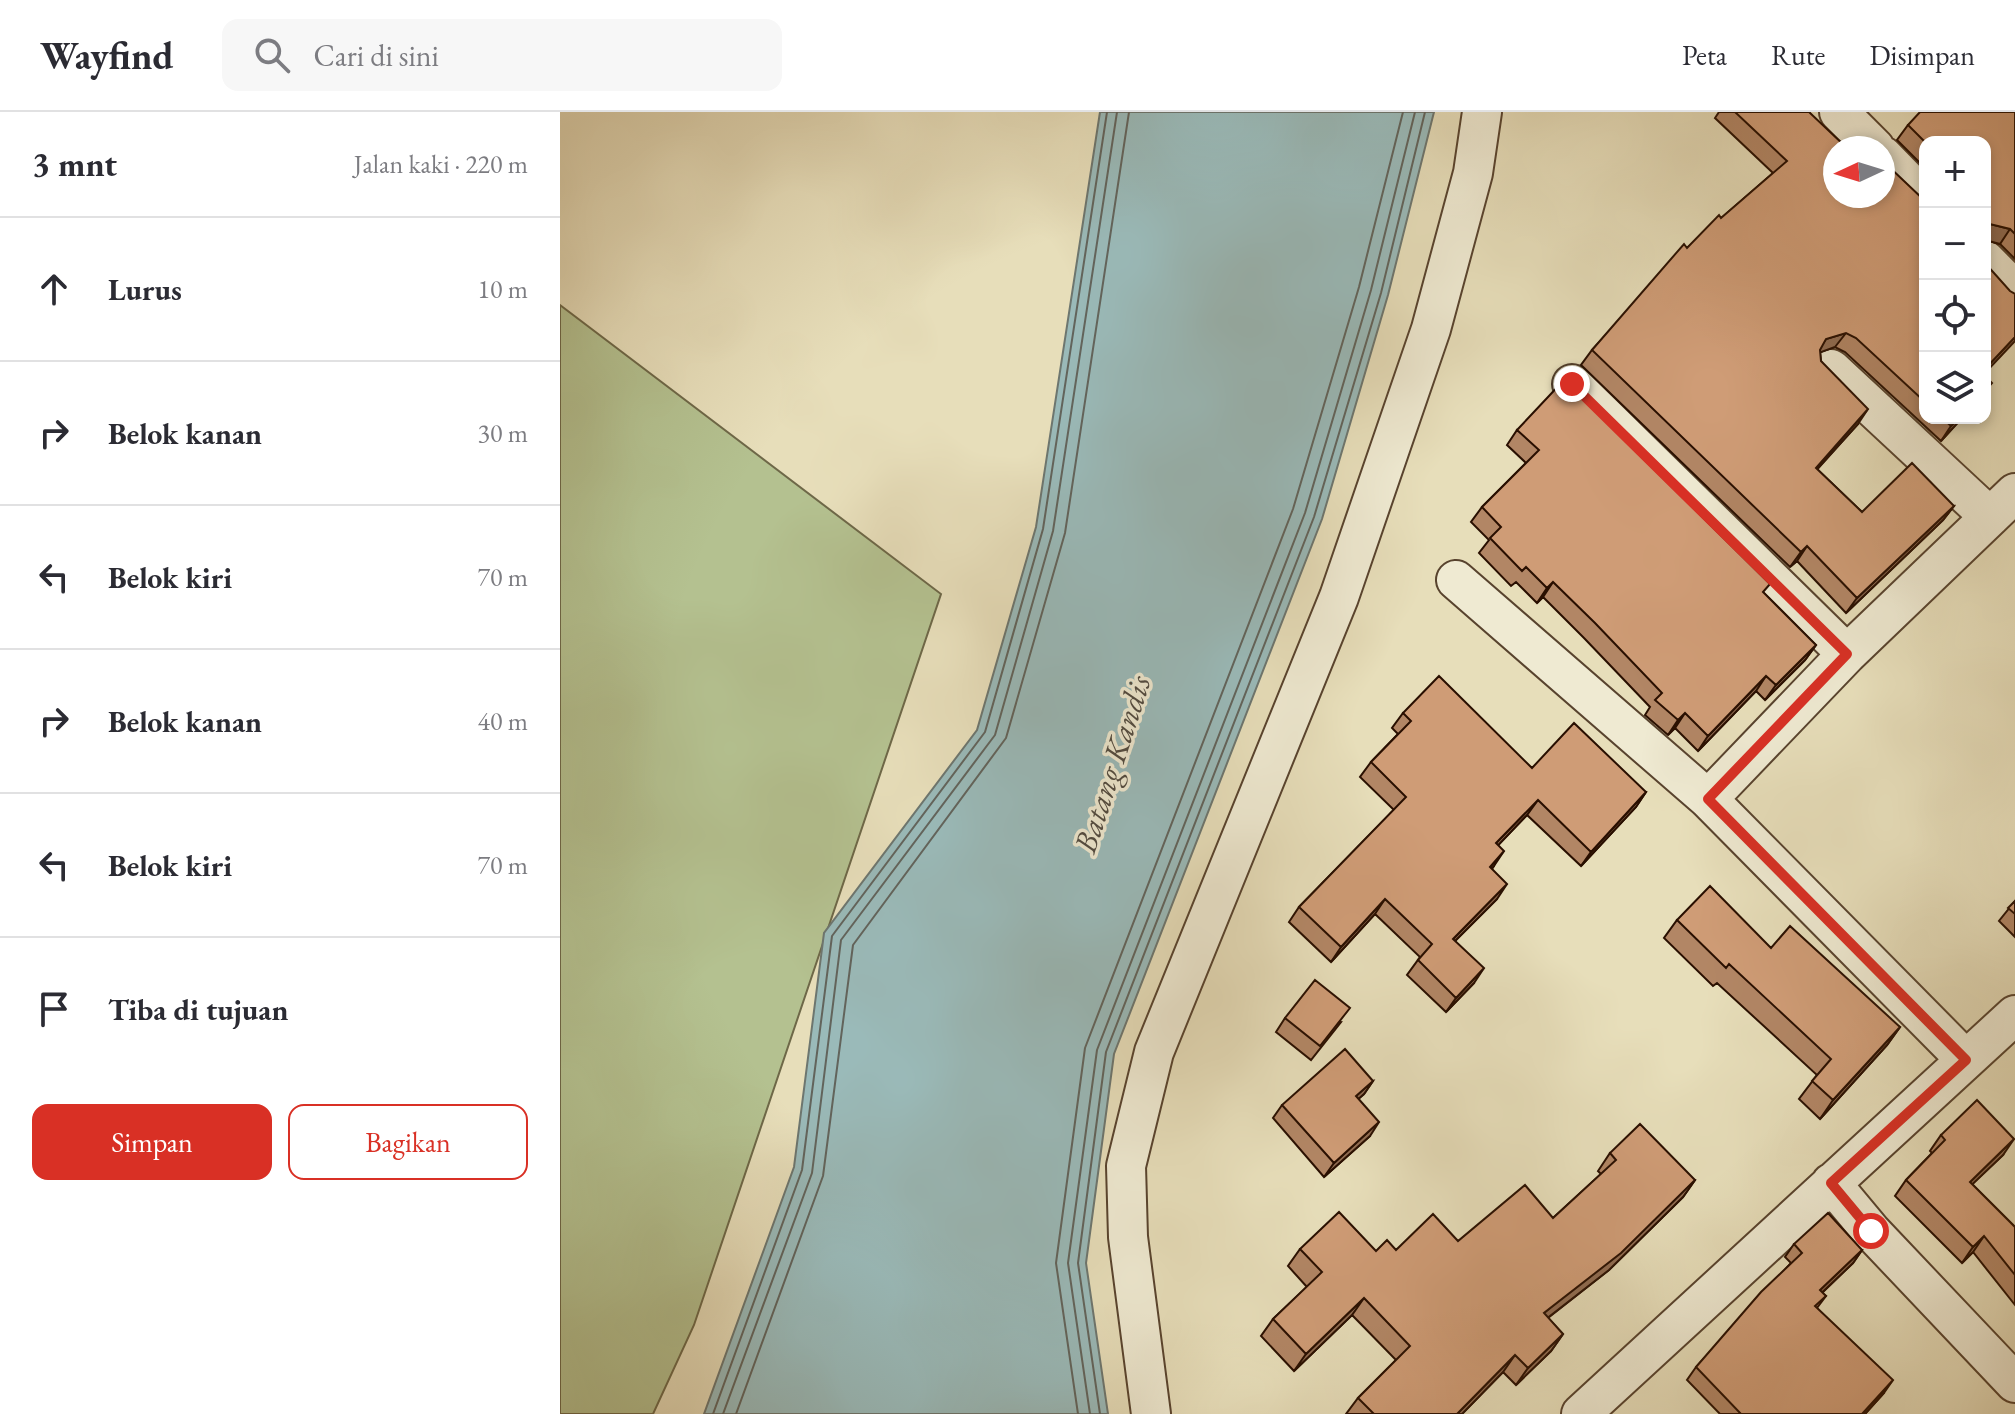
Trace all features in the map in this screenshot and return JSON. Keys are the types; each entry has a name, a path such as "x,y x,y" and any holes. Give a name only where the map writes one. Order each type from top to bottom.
{"street":[{"path":"1151,1414 1128,1237 1126,1166 1154,1052 1345,582 1431,329 1473,173 1482,112"},
{"path":"1839,112 1863,136"},
{"path":"1895,168 1919,193"},
{"path":"1991,266 2015,290"},
{"path":"1708,799 1847,654 2003,505 1831,369"},
{"path":"1572,384 1847,654"},
{"path":"1456,580 1708,799 1966,1060"},
{"path":"1581,1414 2015,1015"},
{"path":"1831,1183 1871,1231 2015,1383"}],"green space":[{"path":"560,305 941,594 694,1325 653,1414 560,1414"}],"water":[{"name":"Batang Kandis","path":"1100,112 1434,112 1388,295 1322,519 1114,1054 1086,1263 1108,1414 704,1414 794,1167 824,933 977,730 1036,527"}],"building":[{"path":"1735,112 1809,112 1834,136 1823,136 1823,208 1895,208 1895,172 1919,195 1919,396 1856,338 1846,333 1826,339 1820,350 1821,361 1868,409 1816,468 1862,512 1912,463 1954,506 1857,598 1807,546 1801,552 1592,350 1684,244 1687,248 1719,215 1721,218 1787,161"},
{"path":"1920,112 2015,112 2015,234 2010,229 1991,224 1991,136 1919,136 1908,125"},
{"path":"1991,270 2015,294 2015,337 1991,363"},
{"path":"1564,380 1770,584 1763,592 1816,645 1776,685 1766,676 1708,736 1685,713 1678,720 1655,700 1662,693 1553,582 1547,588 1526,567 1522,571 1490,538 1501,527 1482,507 1539,450 1517,430"},
{"path":"1439,676 1532,768 1574,723 1646,792 1591,852 1538,800 1496,843 1504,851 1490,867 1507,884 1453,939 1484,968 1456,998 1418,960 1432,944 1385,899 1341,947 1299,907 1406,797 1371,762 1411,721 1403,713"},
{"path":"1710,886 1771,948 1790,926 1900,1027 1833,1100 1812,1081 1831,1059 1729,964 1726,968 1677,920"},
{"path":"2015,901 2015,914 2008,908"},
{"path":"1315,980 1350,1008 1320,1046 1285,1018"},
{"path":"1345,1049 1373,1081 1356,1096 1379,1122 1334,1163 1282,1105"},
{"path":"1977,1100 2014,1139 1970,1182 2015,1227 2015,1275 1984,1236 1973,1247 1906,1180 1945,1140 1941,1135"},
{"path":"1640,1124 1695,1180 1621,1253 1544,1313 1563,1334 1528,1368 1515,1355 1457,1414 1374,1414 1358,1398 1410,1346 1364,1298 1306,1354 1273,1319 1322,1272 1300,1249 1339,1212 1376,1251 1387,1240 1396,1250 1433,1214 1458,1241 1525,1185 1553,1218 1616,1160 1610,1153"},
{"path":"1828,1213 1862,1250 1820,1290 1826,1296 1815,1306 1893,1380 1862,1414 1741,1414 1696,1367 1761,1292 1802,1253 1794,1244"}],"route":[{"path":"1572,384 1847,654 1708,799 1966,1060 1925,1094 1831,1183 1871,1231"}]}
